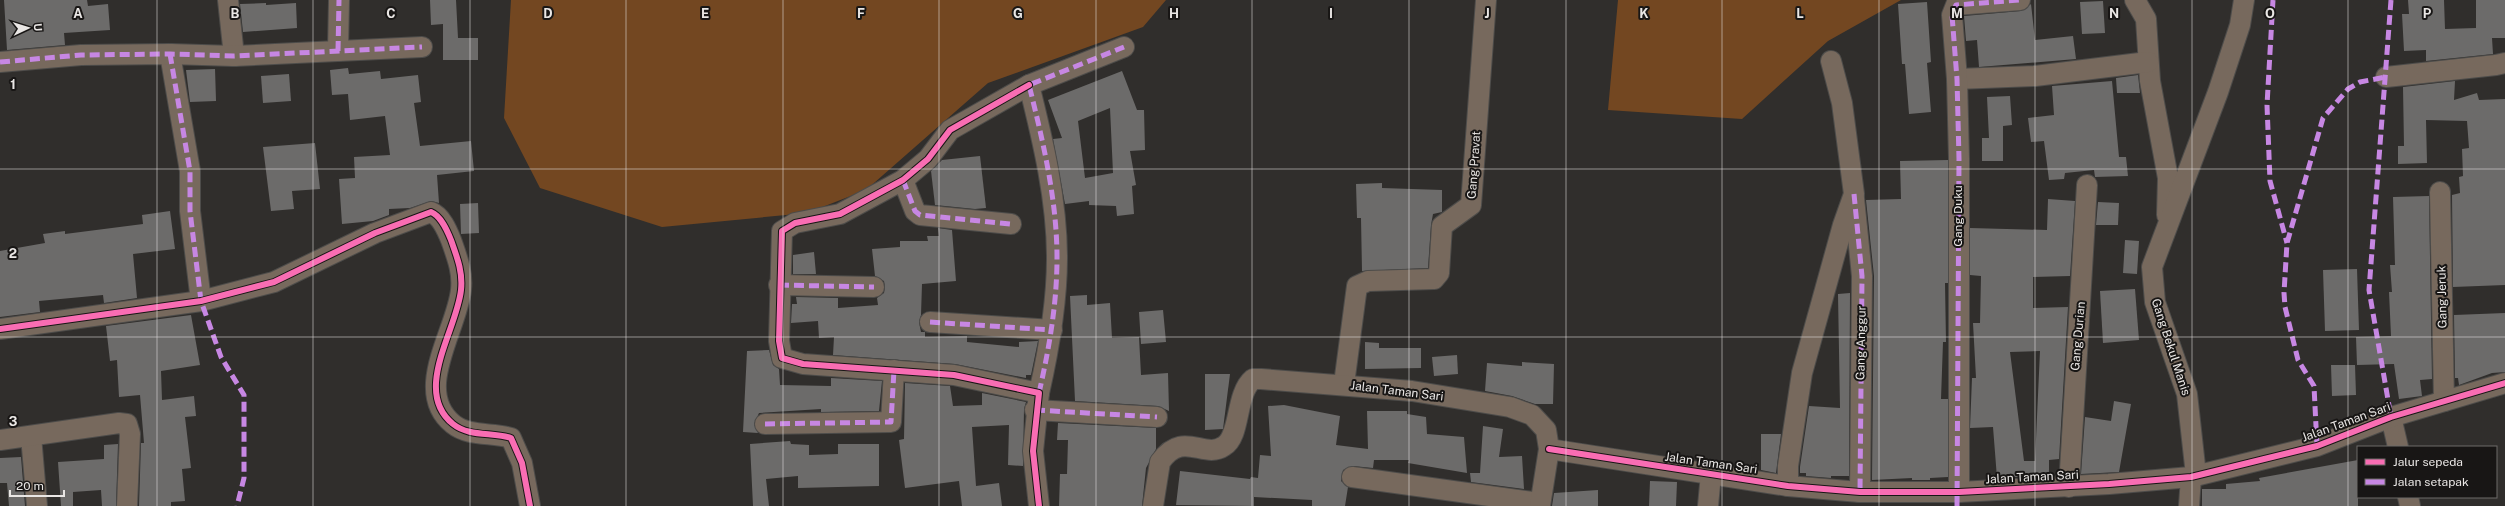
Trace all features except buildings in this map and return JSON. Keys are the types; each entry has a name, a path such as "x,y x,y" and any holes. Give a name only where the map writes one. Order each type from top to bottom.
{"street":[{"path":"228,0 234,56"},
{"path":"338,51 339,0"},
{"name":"Gang Pravat","path":"1344,384 1357,286 1368,281 1434,279 1439,273 1442,226 1471,205 1486,0"},
{"name":"Gang Duku","path":"1959,492 1957,79 1952,31 1953,8 1966,4 2020,0"},
{"path":"2135,0 2146,19 2148,62 2168,178 2167,227"},
{"path":"2167,227 2233,48 2240,26 2244,0"},
{"path":"0,62 81,55 170,54 234,56 422,47"},
{"path":"1124,47 1029,85 950,130 928,159 903,180 840,214 795,223 782,231 779,285 780,355 785,360 803,364 894,370 954,376 1037,402 1157,417"},
{"path":"170,54 190,171 190,212 201,301"},
{"name":"Gang Anggur","path":"1831,61 1842,103 1854,194 1862,276 1860,492"},
{"path":"1957,79 2035,76 2148,62"},
{"path":"2386,77 2496,66 2505,62"},
{"path":"1029,85 1043,141 1055,221 1057,258 1052,330 1037,402 1033,451 1039,506"},
{"path":"903,180 915,211 920,215 1011,224"},
{"name":"Gang Durian","path":"2069,487 2087,185"},
{"name":"Gang Jeruk","path":"2440,192 2444,401"},
{"path":"1788,486 1788,466 1802,373 1843,225 1854,194"},
{"path":"0,329 201,301 274,282 375,233 407,219 433,212 438,216 449,233 460,265 461,291 439,364 436,388 439,408 454,425 474,433 495,433 511,438 522,463 530,506"},
{"name":"Gang Bekul Manis","path":"2167,227 2152,267 2155,302 2187,394 2194,476 2189,506"},
{"path":"779,285 874,287"},
{"path":"930,322 1052,330"},
{"path":"765,424 891,422 894,370"},
{"name":"Jalan Taman Sari","path":"1153,506 1160,462 1170,450 1184,446 1218,449 1224,447 1228,443 1237,419 1243,391 1252,379 1344,384 1412,391 1510,407 1532,416 1540,422 1546,430 1549,449 1788,486 1860,492 1959,492 2069,487 2194,476 2316,446 2391,418 2505,383"},
{"path":"2391,418 2398,446"},
{"path":"0,440 119,423 127,424 130,434 128,506"},
{"path":"31,436 37,506"},
{"path":"1352,477 1540,505 1549,449"},
{"path":"1708,506 1711,474"}],"shaded area":[{"path":"511,0 1166,0 1143,27 988,83 866,190 807,213 662,227 540,188 504,118"},
{"path":"1618,0 1901,0 1828,41 1742,119 1608,110"}],"marked path":[{"path":"338,51 339,0"},
{"path":"1957,506 1959,159 1957,79 1952,15 1956,5 2020,0"},
{"path":"2273,0 2267,105 2270,181 2287,243"},
{"path":"2391,0 2369,290 2391,417"},
{"path":"0,62 81,55 170,54 234,56 422,47"},
{"path":"1039,393 1054,309 1057,258 1055,214 1052,193 1029,85 1124,47"},
{"path":"170,54 190,171 190,211 201,301 221,357 244,395 244,478 237,506"},
{"path":"2317,446 2314,386 2298,360 2285,307 2284,293 2287,243 2323,118 2348,89 2360,82 2386,77"},
{"path":"903,180 915,211 920,215 1011,224"},
{"path":"1854,194 1862,276 1860,492"},
{"path":"779,285 874,287"},
{"path":"930,322 1052,330"},
{"path":"765,424 891,422 894,370"},
{"path":"1035,410 1157,417"}],"cycle path":[{"path":"1029,85 950,130 928,159 903,180 840,214 795,223 782,231 779,341 782,358 803,364 954,375 1039,393 1033,451 1039,506"},
{"path":"0,329 201,301 274,282 375,233 431,212 441,220 448,232 461,277 461,290 458,306 440,360 436,378 436,395 441,410 453,424 466,431 511,438 522,463 530,506"},
{"path":"1549,449 1788,486 1860,492 1959,492 2109,484 2191,477 2317,446 2391,417 2505,383"}]}
